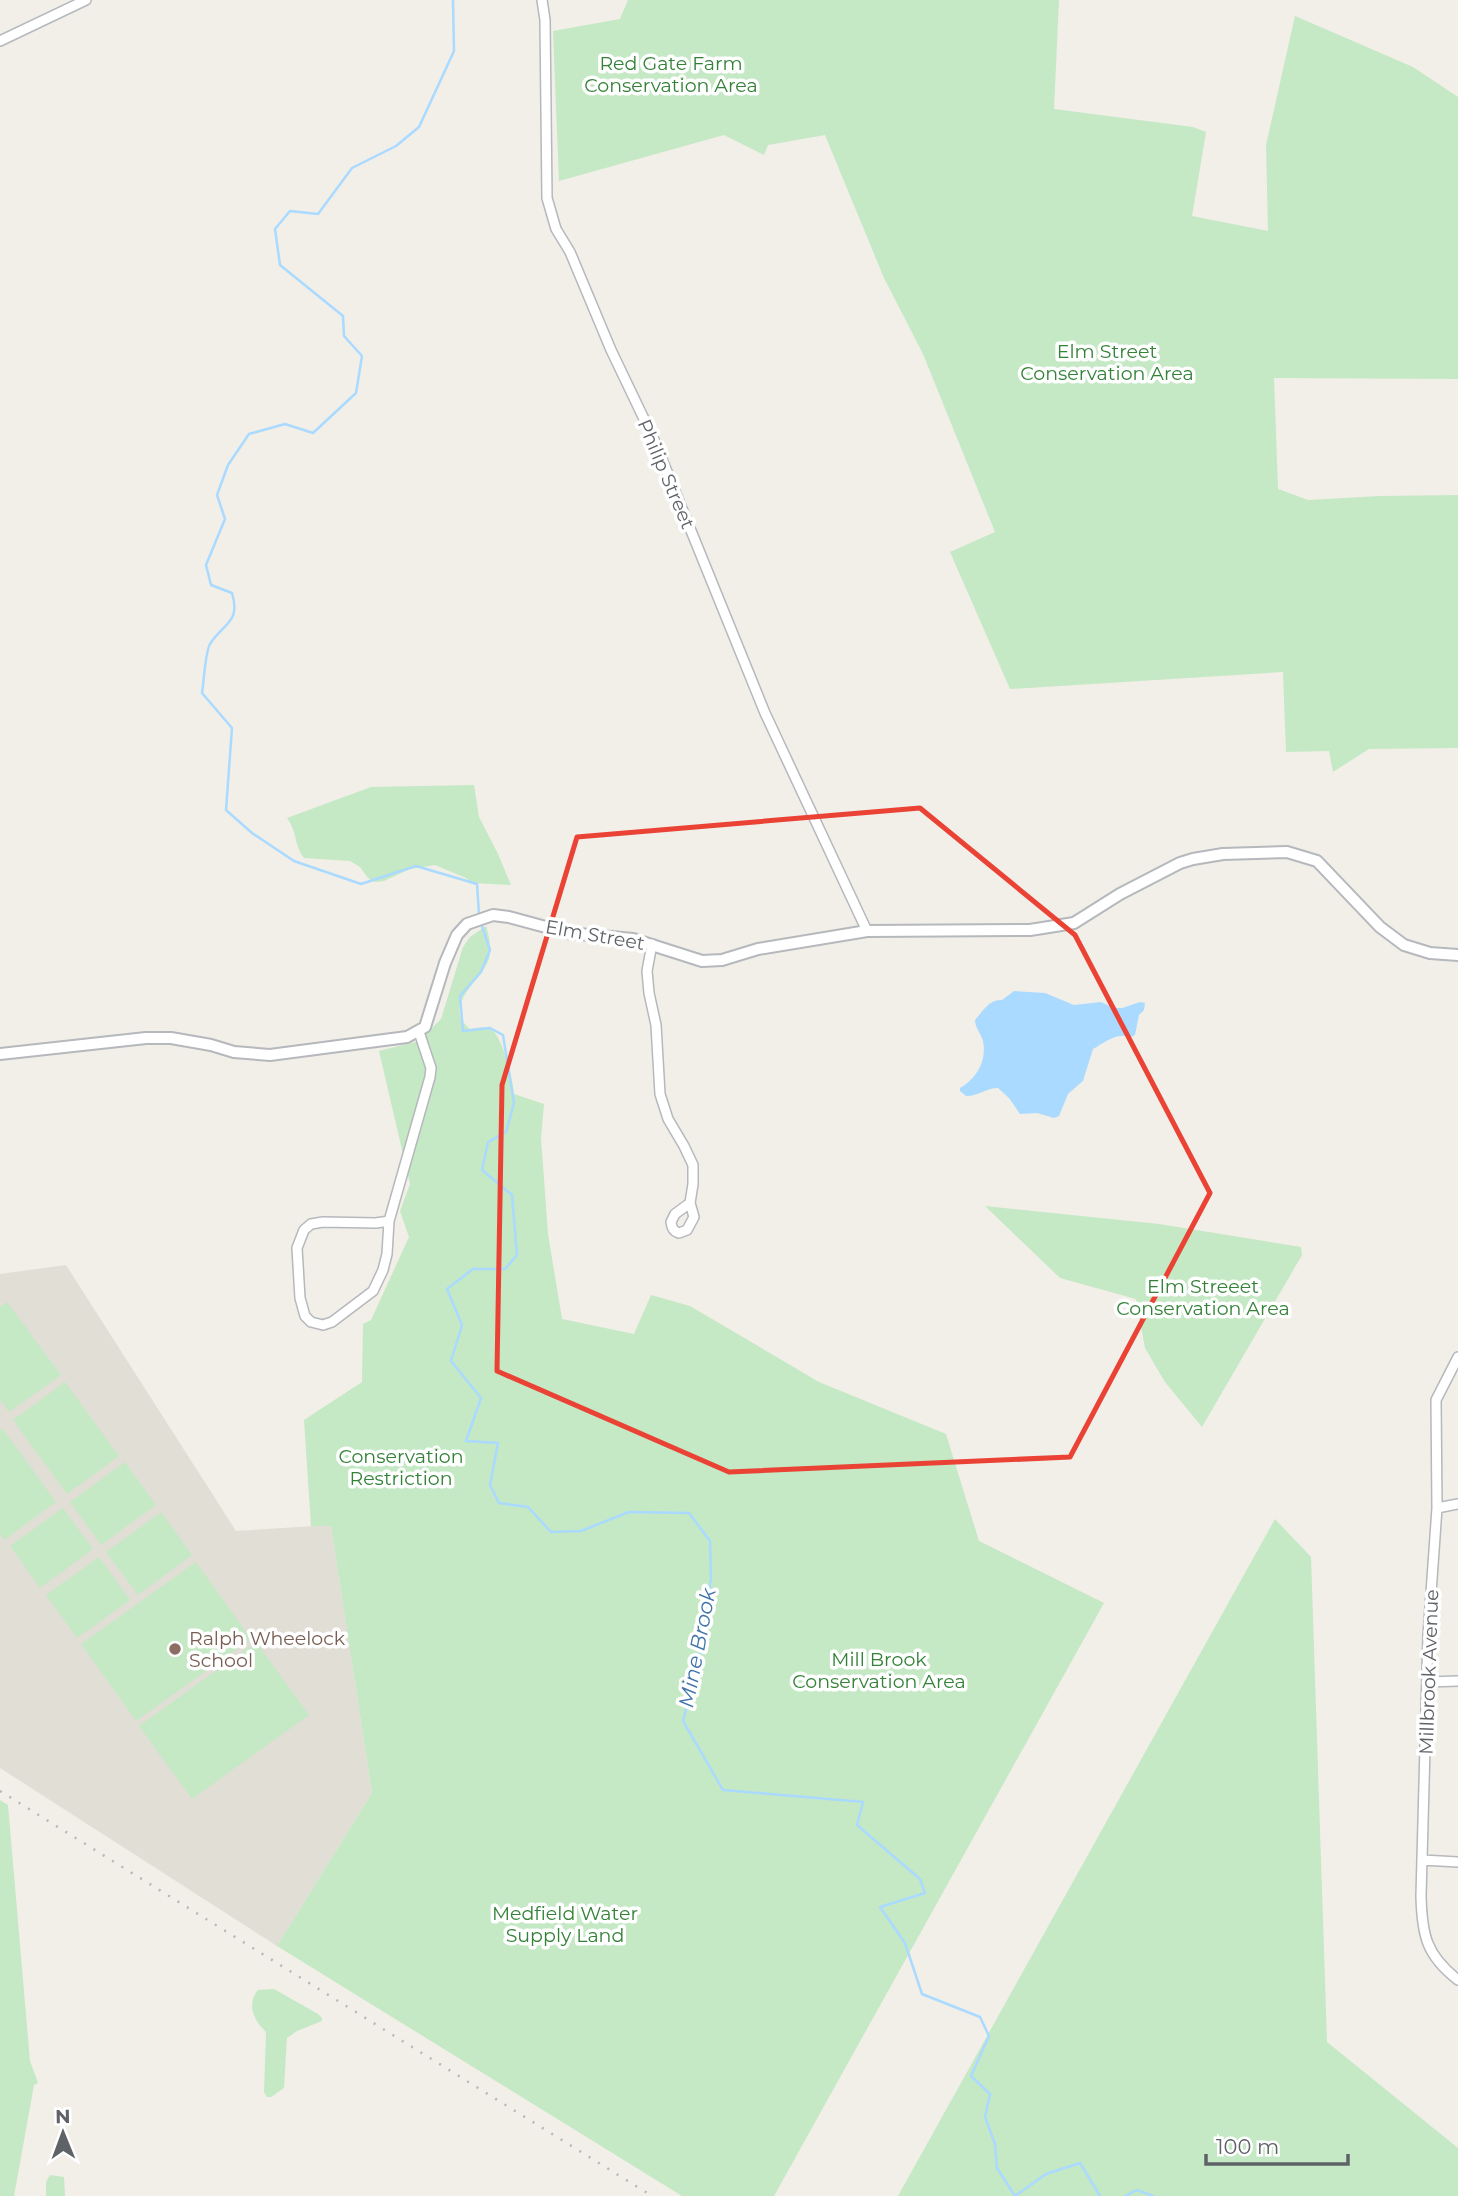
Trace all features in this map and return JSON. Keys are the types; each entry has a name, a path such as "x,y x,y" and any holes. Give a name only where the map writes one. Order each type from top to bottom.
{"street":[{"path":"0,41 86,0"},
{"name":"Philip Street","path":"542,0 545,20 547,198 556,229 576,265 611,350 654,442 765,713 867,931"},
{"name":"Elm Street","path":"419,1032 425,1027 429,1017 453,942 467,924 479,918 493,915 509,917 568,933 633,939 702,961 722,960 758,949 867,931 1030,930 1074,923 1120,894 1180,863 1223,854 1289,852 1317,861 1380,927 1404,945 1430,953 1458,955"},
{"path":"652,944 647,971 656,1025 660,1094 667,1119 693,1165 690,1203"},
{"path":"0,1054 146,1038 172,1038 234,1052 270,1055 407,1037 419,1032 431,1068 430,1077 389,1221 383,1270 373,1291 332,1322 323,1325 311,1322 305,1316 300,1298 297,1248 304,1230 312,1224 323,1222 389,1221"},
{"name":"Millbrook Avenue","path":"1458,1357 1436,1400 1437,1508 1428,1636 1421,1908 1424,1937 1430,1952 1458,1980"},
{"path":"1437,1508 1458,1504"},
{"path":"1427,1682 1458,1681"},
{"path":"1422,1860 1458,1862"}],"highlighted area":[{"path":"920,808 1075,935 1210,1193 1070,1457 729,1472 497,1371 502,1085 577,837"}],"shaded area":[{"name":"Ralph Wheelock School","path":"66,1265 236,1531 331,1525 372,1793 277,1946 0,1768 0,1274"}],"green space":[{"path":"628,0 1059,0 1054,109 1193,127 1206,132 1192,216 1268,231 1266,145 1295,16 1413,67 1458,97 1458,379 1274,378 1278,489 1308,500 1458,495 1458,748 1369,749 1333,772 1329,751 1286,752 1283,672 1010,689 950,552 995,532 923,354 884,278 825,135 768,145 764,155 724,135 559,181 553,31 620,19"},
{"path":"474,785 479,817 511,885 472,883 435,865 410,869 384,881 375,882 350,861 304,858 287,818 371,787"},
{"path":"486,926 489,959 466,994 460,1011 462,1020 470,1029 487,1028 496,1035 507,1060 514,1094 544,1104 541,1138 548,1234 562,1319 634,1334 651,1295 690,1306 819,1382 946,1434 979,1541 1104,1603 774,2196 682,2196 277,1946 372,1793 331,1526 311,1526 304,1420 362,1382 363,1324 371,1320 409,1237 400,1211 410,1184 379,1051 419,1041 441,1019 463,947 470,937"},
{"name":"Elm Streeet Conservation Area","path":"985,1206 1159,1224 1301,1247 1302,1255 1202,1427 1165,1382 1145,1348 1136,1299 1060,1278"},
{"path":"7,1302 61,1375 9,1412 0,1400 0,1307"},
{"path":"65,1382 119,1456 67,1494 13,1420"},
{"path":"2,1428 56,1502 4,1540 0,1534"},
{"path":"125,1462 156,1505 101,1545 70,1502"},
{"path":"63,1508 93,1549 40,1588 10,1546"},
{"path":"161,1512 192,1555 138,1595 106,1552"},
{"path":"1275,1519 1311,1557 1327,2042 1458,2148 1458,2196 898,2196"},
{"path":"99,1557 130,1600 77,1638 46,1595"},
{"path":"196,1562 251,1639 136,1721 81,1644"},
{"path":"256,1642 309,1715 192,1799 139,1726"},
{"path":"0,1800 8,1805 30,2061 38,2083 34,2085 14,2196 0,2196"},
{"path":"274,1989 318,2014 322,2021 287,2038 284,2088 267,2097 264,2092 266,2032 255,2018 252,2001 258,1990"},
{"path":"50,2175 64,2177 65,2196 46,2196 46,2182"}],"water":[{"path":"1014,991 1045,993 1074,1005 1101,1002 1114,1008 1122,1008 1145,1003 1144,1010 1139,1015 1135,1035 1116,1037 1093,1049 1083,1081 1068,1094 1059,1116 1054,1118 1037,1113 1020,1114 998,1088 971,1096 960,1091 976,1074 982,1062 983,1041 975,1020 990,1004 1002,1000"}],"waterway":[{"name":"Mine Brook","path":"453,0 454,51 419,127 396,146 352,168 318,214 290,211 275,229 280,265 343,316 344,336 362,356 356,393 313,433 285,424 249,434 228,465 217,495 225,519 206,565 211,585 232,593 234,611 229,622 208,648 202,693 232,728 226,810 252,833 294,861 361,884 416,866 477,884 479,914"},
{"name":"Mine Brook","path":"482,926 490,950 481,972 460,996 463,1031 490,1028 503,1035 514,1103 506,1132 488,1142 482,1170 512,1195 517,1255 505,1269 473,1269 447,1289 462,1325 451,1361 481,1398 466,1441 498,1443 490,1485 499,1503 528,1507 551,1532 581,1531 629,1512 689,1513 710,1541 711,1578 701,1649 683,1721 723,1790 863,1802 857,1825 920,1879 925,1893 880,1907 905,1943 922,1994 980,2017 989,2036 971,2076 990,2094 985,2117 995,2144 997,2168 1015,2196 1046,2174 1080,2163 1100,2196"},
{"name":"Mine Brook","path":"1125,2196 1137,2190 1153,2196"}],"railway":[{"path":"0,1791 652,2196"}],"place":[{"name":"Ralph Wheelock School","path":"175,1649"}],"park label":[{"name":"Red Gate Farm Conservation Area","path":"671,74"},
{"name":"Elm Street Conservation Area","path":"1107,362"},
{"name":"Conservation Restriction","path":"401,1467"},
{"name":"Mill Brook Conservation Area","path":"879,1670"},
{"name":"Medfield Water Supply Land","path":"565,1924"}]}
